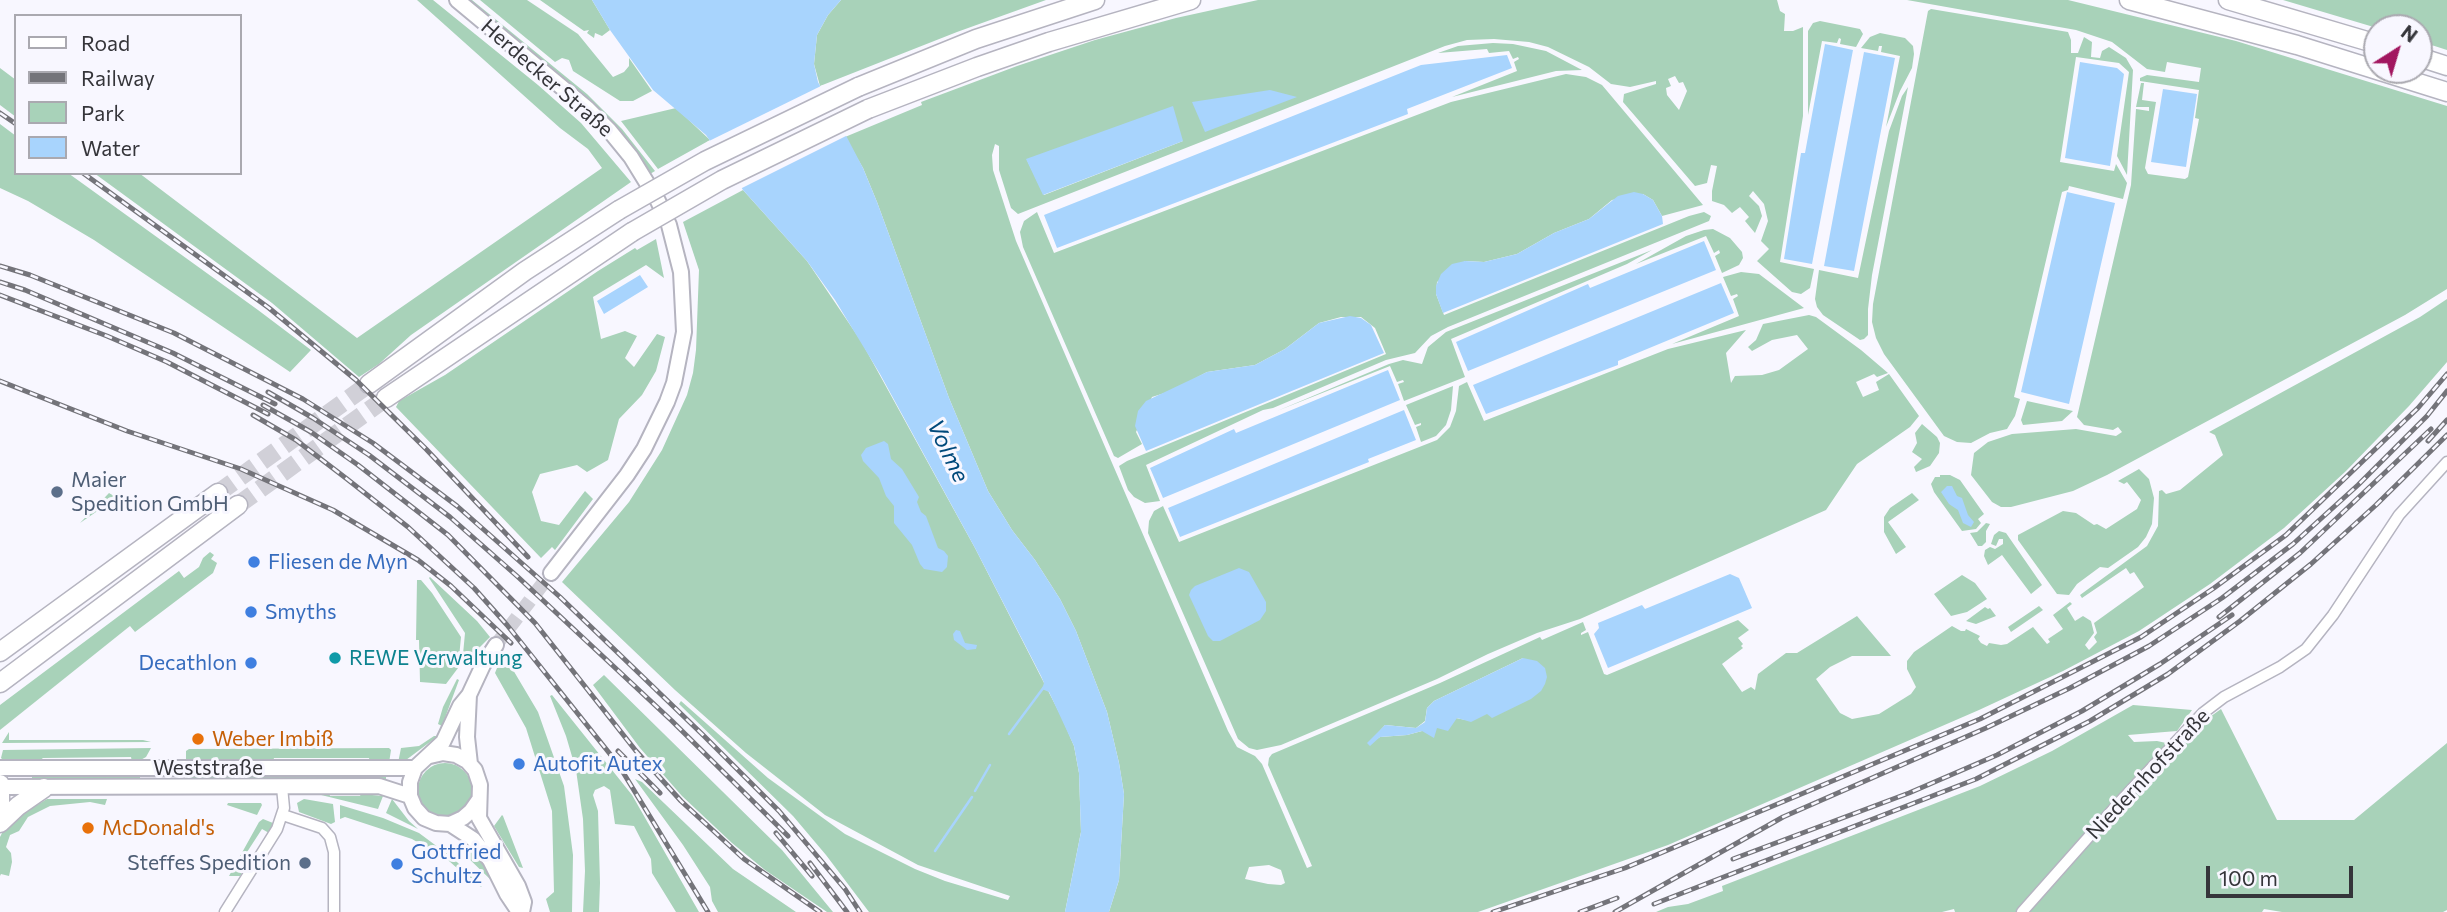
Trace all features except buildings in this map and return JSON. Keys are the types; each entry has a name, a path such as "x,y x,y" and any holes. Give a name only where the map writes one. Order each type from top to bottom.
{"highway":[{"path":"369,384 525,271 619,210 705,161 858,87 976,39 1095,0"},
{"path":"386,398 632,232 722,180 868,109 977,67 1060,38 1191,0"},
{"path":"2129,0 2297,45 2447,92"},
{"path":"2228,0 2363,40"},
{"path":"0,652 218,493"},
{"path":"0,682 238,505"},
{"path":"0,786 0,802"},
{"path":"0,823 44,788"}],"main road":[{"name":"Herdecker Straße","path":"457,0 588,109 617,139 658,201 668,225 681,272 684,332 674,383 663,411 627,475 551,573"},
{"path":"496,645 469,695 460,706 443,742 415,768 410,782 410,796 415,808 424,818 436,823 450,824 473,839 490,860 507,894 520,912"},
{"path":"469,695 467,737 470,764 480,785 478,801 481,823 518,886 524,902 520,912"},
{"path":"430,756 451,754 470,764"},
{"name":"Weststraße","path":"0,768 415,768"},
{"name":"Weststraße","path":"0,786 379,786 410,796"},
{"path":"450,824 467,816 478,801"}],"street":[{"name":"Niedernhofstraße","path":"2022,912 2203,713 2224,697 2280,667 2306,649 2333,615 2399,515 2447,462"},
{"path":"225,912 277,829 283,815 282,787"},
{"path":"283,815 322,828 330,837 334,852 334,912"}],"green space":[{"path":"417,0 433,0 538,85 581,123 631,182 411,335 379,364 359,377 272,303 97,175 142,175 357,338 602,168 588,149 560,128"},
{"path":"466,0 472,0 587,94 622,129 655,171 650,174 634,150"},
{"path":"480,0 527,0 578,34 613,77 624,72 629,66 629,58 652,91 633,101 620,101 573,71 569,60 562,58 555,62"},
{"path":"540,0 592,0 610,30 602,36 595,33 594,38 587,33 589,30 584,31"},
{"path":"841,0 1046,0 820,86 814,64 817,35 828,15"},
{"path":"1258,0 1777,0 1780,11 1785,14 1784,31 1803,27 1803,116 1780,262 1814,269 1810,288 1801,294 1792,292 1757,261 1769,249 1761,241 1768,221 1764,204 1753,191 1749,196 1759,206 1762,216 1755,233 1745,221 1749,217 1740,207 1732,213 1724,205 1712,201 1717,166 1711,165 1707,183 1695,186 1623,102 1624,94 1656,84 1656,81 1630,87 1611,84 1589,67 1548,47 1529,42 1467,40 1445,46 1018,214 1011,208 999,170 999,146 995,144 992,155 993,170 1016,241 1228,731 1237,747 1255,756 1262,764 1307,868 1312,866 1268,765 1272,754 1440,683 1540,637 1542,640 1583,622 1586,630 1581,635 1588,632 1604,674 1607,675 1738,620 1749,630 1738,638 1743,648 1722,664 1742,692 1751,687 1755,690 1758,674 1786,653 1797,653 1857,616 1891,656 1852,656 1830,667 1816,679 1840,713 1852,719 1879,714 1911,694 1916,687 1907,669 1907,661 1914,652 1952,626 1980,636 1978,639 1987,646 1989,643 2007,644 2033,627 2047,644 2050,642 2048,639 2063,629 2053,615 2070,602 2072,604 2067,608 2075,621 2083,616 2091,621 2094,633 2085,645 2089,650 2097,642 2094,637 2097,633 2094,623 2144,587 2134,572 2130,574 2126,568 2082,598 2080,595 2147,546 2158,526 2159,491 2162,490 2166,494 2180,490 2223,455 2215,435 2209,432 2420,317 2447,299 2447,362 2346,471 2284,528 2210,584 2139,631 2063,671 1979,710 1668,845 1478,912 1109,912 1119,880 1124,794 1107,712 1076,631 1060,599 988,491 949,398 877,202 863,168 845,137 922,105 921,102 1017,66 1095,40","holes":["1675,76 1679,83 1683,82 1687,91 1679,110 1667,95 1666,88 1671,86 1668,79","1183,141 1044,195 1027,160","1523,658 1471,721 1456,718 1437,727 1407,735 1380,737 1368,744 1385,725 1416,728 1425,721 1427,708 1434,701","1269,865 1281,870 1285,883 1268,884 1245,879 1249,867"]},
{"path":"1907,0 2068,0 2236,41 2363,80 2363,84 2376,84 2447,106 2447,289 2405,315 2107,475 2073,491 2011,507 2001,507 1992,502 1971,475 1974,453 1988,442 2012,434 2076,429 2116,436 2122,432 2118,427 2113,430 2084,425 2077,417 2131,185 2136,109 2149,111 2149,107 2136,107 2141,83 2144,83 2142,100 2156,102 2145,168 2148,174 2185,179 2188,177 2199,119 2195,118 2199,90 2140,81 2140,78 2147,75 2199,82 2201,68 2167,62 2165,72 2147,69 2112,42 2076,30"},
{"path":"2283,0 2447,0 2447,50 2433,46 2433,14 2363,14 2363,24"},
{"path":"1931,9 2068,32 2071,53 2078,53 2084,37 2092,42 2091,57 2100,58 2102,51 2109,47 2126,58 2133,70 2127,175 2117,156 2129,72 2119,63 2076,57 2060,162 2114,171 2116,164 2127,183 2123,199 2069,186 2068,190 2062,192 2014,397 2020,399 2015,416 2007,429 1990,433 1971,443 1957,442 1944,436 1884,354 1872,322 1873,304 1928,11"},
{"path":"1820,21 1860,29 1863,34 1856,47 1840,44 1839,38 1837,43 1822,41 1808,115 1808,31 1813,23"},
{"path":"1880,33 1905,38 1913,46 1914,54 1912,68 1886,127 1900,56 1881,52 1882,46 1879,46 1878,51 1861,48 1870,37"},
{"path":"1493,43 1546,51 1582,70 1556,71 1452,97 1517,71 1514,62 1519,59 1513,59 1509,51 1489,53 1487,49 1438,53 1458,46"},
{"path":"0,68 14,78 14,116 0,105"},
{"path":"1566,74 1586,77 1602,85 1703,205 1662,216 1653,200 1643,194 1612,200 1589,219 1554,233 1517,254 1484,262 1465,261 1437,282 1436,294 1444,315 1689,216 1704,212 1711,216 1709,221 1448,327 1431,336 1415,353 1386,360 1263,410 1146,465 1160,501 1145,503 1134,497 1128,490 1119,466 1127,461 1386,354 1375,328 1361,317 1341,317 1319,323 1285,349 1255,365 1207,372 1171,391 1152,397 1136,432 1142,444 1118,458 1114,456 1023,247 1020,232 1024,221 1037,212 1054,253 1451,102"},
{"path":"1908,87 1872,275 1868,335 1860,340 1823,315 1817,307 1815,299 1819,270 1858,278 1889,131"},
{"path":"676,108 710,140 658,169 621,121"},
{"path":"0,124 14,134 14,175 71,175 311,350 290,372 94,240 28,201 0,188"},
{"path":"743,190 807,261 861,341 975,548 1062,718 1074,746 1079,773 1081,832 1065,912 869,912 793,816 679,704 681,701 768,778 845,834 945,881 1008,900 1010,896 918,865 825,815 746,753 675,690 562,582 629,502 662,450 687,395 696,350 699,270 683,222"},
{"path":"1713,229 1730,238 1742,252 1743,258 1739,265 1722,273 1715,256 1720,253 1719,250 1714,253 1706,236 1636,264 1686,236"},
{"path":"656,239 664,278 646,265 593,297 601,339 625,331 637,336 625,358 634,367 657,334 665,337 656,371 642,395 619,419 608,460 587,472 577,465 540,474 532,492 541,521 559,525 585,491 593,499 555,550 552,547 541,558 396,407 399,401 445,375 598,271 635,248 637,250"},
{"path":"1652,250 1627,264 1451,339 1465,377 1404,401 1398,384 1404,382 1397,382 1390,366 1277,411 1389,364 1403,360 1422,364 1428,347 1446,332"},
{"path":"1741,272 1759,274 1804,308 1672,344 1739,316 1733,299 1738,296 1731,296 1723,277"},
{"path":"1809,315 1816,317 1861,350 1888,373 1877,377 1874,374 1856,382 1863,397 1879,390 1876,382 1889,374 1919,416 1910,427 1857,464 1826,510 1580,619 1537,633 1281,745 1257,750 1249,748 1238,739 1148,533 1149,521 1154,511 1163,506 1179,542 1437,440 1450,427 1456,411 1459,386 1467,382 1484,421 1668,349 1746,330 1726,353 1731,383 1735,376 1762,375 1779,370 1808,349 1797,335 1772,340 1752,351 1748,347 1756,340 1763,324"},
{"path":"1453,386 1451,410 1446,425 1436,436 1421,442 1416,427 1421,423 1415,425 1406,405"},
{"path":"2027,401 2073,411 2062,421 2023,425 2021,420"},
{"path":"1922,424 1937,437 1940,443 1939,453 1930,466 1916,472 1914,467 1922,459 1912,452 1917,443 1915,433"},
{"path":"2139,469 2149,479 2154,498 2152,524 2146,537 2138,547 2108,568 2100,567 2077,584 2069,595 2057,594 2018,540 2018,535 2063,511 2076,513 2094,525 2106,529 2137,509 2141,500 2127,482 2124,484 2118,481"},
{"path":"1950,475 1960,480 1984,514 1978,519 1981,523 1976,529 1962,531 1934,492 1931,484 1935,477"},
{"path":"109,493 114,496 112,501 80,523"},
{"path":"1912,493 1919,500 1888,522 1906,547 1896,554 1884,532 1884,517 1890,508"},
{"path":"1986,523 1990,524 1986,531 1986,542 1978,546 1970,533 1977,532"},
{"path":"1999,531 2006,533 2042,585 2031,594 2002,555 1988,565 1984,556 1985,550 1990,547 1995,549 2003,544 2003,539 1999,539 1996,546 1991,544 1994,535"},
{"path":"210,552 214,555 211,559 217,563 213,573 135,632 130,626 0,730 0,705 179,571 184,578 199,567"},
{"path":"1962,575 1975,583 1987,599 1967,612 1951,616 1934,594"},
{"path":"430,577 477,621 490,637 462,665 465,633"},
{"path":"417,580 421,580 432,593 461,637 458,668 446,684 420,682 419,640 416,640"},
{"path":"2039,606 2043,610 2011,632 2008,627"},
{"path":"1985,607 1990,608 1996,616 1976,624 1966,621"},
{"path":"503,653 538,712 564,786 573,855 572,912 550,912 546,899 554,892 552,811 526,728 495,673"},
{"path":"604,675 782,850 833,912 827,912 765,870 682,796 640,748 593,685"},
{"path":"457,679 459,680 442,726 438,724 443,707"},
{"path":"552,695 632,795 699,912 676,912 652,873 651,859 634,826 615,824 610,790 604,786 595,790 593,795 598,811 599,912 583,912 583,819 576,770 550,696"},
{"path":"2133,705 2192,710 2177,731 2128,735 2134,742 2157,741 2180,746 2196,727 2221,709 2277,820 2354,820 2447,743 2447,910 1955,912 1954,909 1942,912 1656,912 1723,891 1722,886 1980,786 2052,751"},
{"path":"9,732 9,740 151,742 2,743"},
{"path":"438,736 398,763 401,748 419,746"},
{"path":"151,748 146,757 137,762 132,762 131,757 43,758 39,761 5,762 1,758 3,750"},
{"path":"389,748 389,763 370,762 369,758 274,758 271,762 186,759 186,751 189,749"},
{"path":"445,763 464,771 472,790 464,809 445,817 426,809 418,790 426,771"},
{"path":"140,772 140,778 32,781 32,777 123,776"},
{"path":"186,774 351,774 386,776 386,780 318,778 279,782 186,781"},
{"path":"635,779 642,782 733,869 796,912 718,912 712,901 710,887"},
{"path":"313,793 329,793 330,796 383,796 378,809"},
{"path":"47,799 107,799 105,805 90,802 50,806 28,817 19,831 10,835 6,847 11,853 12,862 9,876 0,876 0,837 3,831 9,822"},
{"path":"304,799 333,804 335,822 331,824 299,812 297,803"},
{"path":"392,799 409,821 418,829 386,813"},
{"path":"227,805 262,805 257,815"},
{"path":"340,805 383,818 419,833 454,859 482,887 449,861 412,839 345,817 340,819"},
{"path":"502,815 523,868 519,867 494,826"},
{"path":"263,819 273,823 269,833 262,829 236,869 242,874 229,876 259,822"},
{"path":"470,846 483,863 493,882 463,853"}],"water":[{"name":"Volme","path":"592,0 841,0 828,15 817,35 814,64 818,82 863,168 949,398 988,491 1060,599 1076,631 1107,712 1124,794 1119,880 1109,912 1065,912 1081,832 1079,773 1074,746 1049,692 1042,689 1044,683 1041,676 975,548 880,374 835,300 807,261 743,190 706,135 653,90"},
{"path":"1825,44 1853,50 1812,264 1784,259 1801,153 1805,153"},
{"path":"1864,52 1895,58 1854,271 1824,266"},
{"path":"1507,55 1512,68 1407,109 1408,114 1057,248 1044,215 1421,65"},
{"path":"2080,62 2117,68 2124,74 2110,166 2065,158"},
{"path":"2163,89 2197,94 2186,167 2151,162"},
{"path":"1270,90 1297,97 1205,132 1192,102"},
{"path":"1173,106 1183,141 1043,195 1026,159"},
{"path":"1634,192 1653,200 1662,216 1663,224 1443,313 1436,286 1441,274 1452,264 1465,261 1484,262 1517,254 1554,233 1589,219 1618,196"},
{"path":"2067,192 2115,203 2069,404 2021,392"},
{"path":"1704,241 1716,270 1468,371 1456,342 1588,284 1590,288"},
{"path":"640,275 648,287 604,314 597,301"},
{"path":"1721,283 1734,313 1618,361 1618,365 1486,414 1473,385"},
{"path":"1350,316 1361,318 1371,325 1384,353 1146,451 1135,426 1138,411 1146,401 1207,372 1255,365 1285,349 1319,323"},
{"path":"1388,370 1400,400 1163,498 1150,468 1234,429 1236,433"},
{"path":"1404,410 1416,440 1368,459 1369,462 1180,537 1168,508"},
{"path":"884,441 888,444 891,459 902,469 919,497 917,502 926,516 938,548 948,556 947,567 942,572 924,569 920,564 912,545 894,523 894,506 886,496 879,478 863,461 861,455 866,448"},
{"path":"1947,486 1952,486 1957,496 1962,498 1968,515 1974,522 1971,527 1963,523 1958,510 1949,504 1941,492"},
{"path":"1239,568 1249,572 1266,602 1266,611 1260,620 1220,641 1213,641 1208,636 1189,595 1195,586"},
{"path":"1730,574 1739,578 1752,608 1608,668 1594,634 1599,628 1598,623 1642,605 1645,609"},
{"path":"956,630 960,631 965,643 977,645 976,649 967,650 954,640 953,634"},
{"path":"1523,658 1537,661 1545,668 1547,677 1541,691 1531,699 1492,718 1487,714 1471,722 1457,718 1448,731 1437,728 1434,738 1422,731 1380,737 1370,746 1367,743 1385,725 1416,728 1425,722 1427,708 1434,701"}],"pier":[{"path":"823,85 848,135 738,190 707,142"}],"waterway":[{"path":"1009,734 1044,687"},
{"path":"975,791 990,765"},
{"path":"935,851 972,797"}],"tunnel":[{"path":"218,493 369,384"},
{"path":"238,505 386,398"},
{"path":"496,645 551,573"}],"railway":[{"path":"0,113 14,123"},
{"path":"86,175 269,308 356,380 426,449 528,557"},
{"path":"0,266 30,275 174,333 303,399 373,443 457,506 560,597 779,811 845,889 860,912"},
{"path":"0,282 173,353 275,404"},
{"path":"0,295 167,362 268,414"},
{"path":"1493,912 1625,868 1980,719 2141,637 2286,535 2418,408 2447,374"},
{"path":"0,381 127,431 241,469 333,510 418,560 451,586 511,643"},
{"path":"1615,912 1783,817 1986,728 2149,646 2222,598 2293,544 2358,485 2427,416 2447,391"},
{"path":"268,392 369,455 450,517 672,721 788,836"},
{"path":"263,405 311,432 358,465 448,535 535,623 636,751 681,801 744,859 820,912"},
{"path":"253,415 296,440 347,479 408,527 474,588 507,625 618,764 708,912"},
{"path":"2428,441 2447,420"},
{"path":"2219,617 2300,553 2431,429"},
{"path":"1654,904 1976,779 2090,721 2168,674 2240,621 2311,564 2447,435"},
{"path":"1733,859 1909,793 1997,755 2082,711 2160,664 2232,615"},
{"path":"618,751 660,793"},
{"path":"776,833 812,876"},
{"path":"810,863 847,912"},
{"path":"1580,912 1617,898"}],"place":[{"name":"Maier Spedition GmbH","path":"57,492"},
{"name":"Fliesen de Myn","path":"254,562"},
{"name":"Smyths","path":"251,612"},
{"name":"REWE Verwaltung","path":"335,658"},
{"name":"Decathlon","path":"251,663"},
{"name":"Weber Imbiß","path":"198,739"},
{"name":"Autofit Autex","path":"519,764"},
{"name":"McDonald's","path":"88,828"},
{"name":"Steffes Spedition","path":"305,863"},
{"name":"Gottfried Schultz","path":"397,864"}]}
